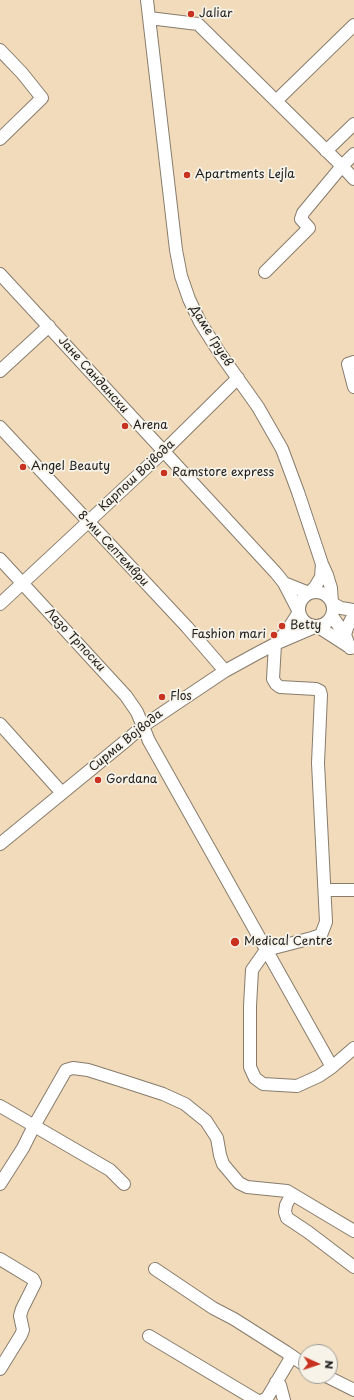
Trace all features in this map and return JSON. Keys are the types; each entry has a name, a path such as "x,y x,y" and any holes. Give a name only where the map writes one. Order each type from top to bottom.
{"street":[{"name":"Даме Груев","path":"147,0 176,250 181,276 189,299 200,322 219,352 258,407 282,449 327,575 331,588 332,603"},
{"path":"149,18 198,24 354,179"},
{"path":"276,101 354,25"},
{"path":"0,50 22,73 42,98 0,139"},
{"path":"326,151 354,124"},
{"path":"265,272 309,228 300,219 303,213 342,166 354,154"},
{"name":"Јане Сандански","path":"0,274 284,583 299,612"},
{"path":"0,371 49,326"},
{"path":"351,363 354,387"},
{"name":"Карпош Војвода","path":"0,604 163,452 238,378"},
{"name":"8-ми Септември","path":"0,427 187,627 225,671"},
{"name":"Лазо Трпоски","path":"0,559 126,696 137,712 149,741 332,1067"},
{"path":"322,564 321,577 315,588 304,596 301,601 299,612 287,631 275,644 273,679 276,684 280,686 316,689 320,691 321,695 318,763 326,922 321,934 312,938 266,950 252,970 249,1050 250,1067 255,1078 263,1084 297,1086 319,1076 354,1048"},
{"name":"Јане Сандански","path":"284,583 309,593"},
{"path":"309,593 320,592 325,594 332,603 354,614"},
{"path":"316,626 326,623 332,616 332,603"},
{"path":"299,612 307,624 316,626 352,651"},
{"path":"332,616 340,619 354,614"},
{"path":"345,636 346,628 354,614"},
{"path":"332,616 345,636 352,651"},
{"name":"Сирма Војвода","path":"0,844 143,726 225,671 275,644 316,626"},
{"path":"0,724 62,793"},
{"path":"325,890 354,890"},
{"path":"0,1184 66,1070 73,1068 88,1070 163,1094 185,1104 206,1121 216,1138 223,1164 239,1183 247,1188 287,1191 354,1230"},
{"path":"0,1106 110,1170 124,1184"},
{"path":"292,1194 286,1205 285,1212 287,1218 354,1267"},
{"path":"0,1259 33,1279 35,1283 20,1316 23,1330 21,1335 0,1369"},
{"path":"155,1269 213,1308 234,1319 298,1360"},
{"path":"149,1336 256,1400"},
{"path":"263,1400 267,1398 292,1356"},
{"path":"276,1382 280,1385 284,1400"},
{"path":"338,1382 354,1390"}],"place":[{"name":"Jaliar","path":"191,14"},
{"name":"Apartments Lejla","path":"187,175"},
{"name":"Arena","path":"125,426"},
{"name":"Angel Beauty","path":"23,467"},
{"name":"Ramstore express","path":"164,473"},
{"name":"Betty","path":"282,626"},
{"name":"Fashion mari","path":"274,635"},
{"name":"Flos","path":"162,697"},
{"name":"Gordana","path":"98,780"},
{"name":"Medical Centre","path":"235,942"}]}
